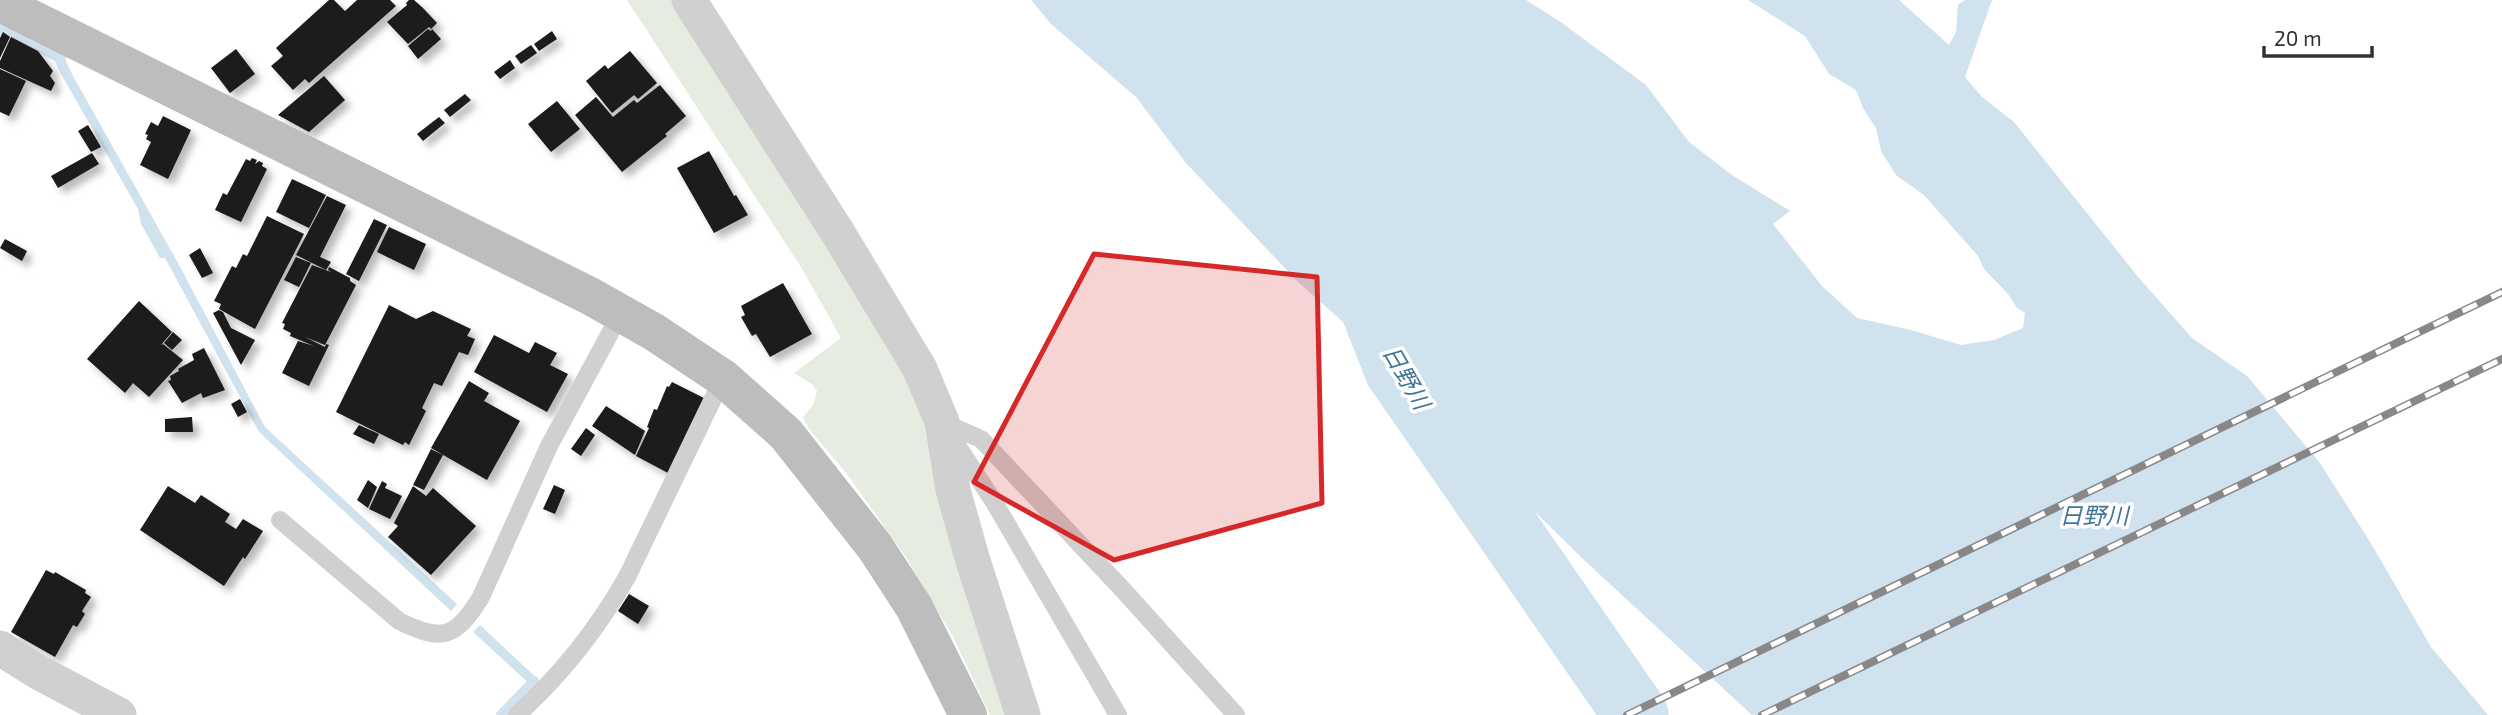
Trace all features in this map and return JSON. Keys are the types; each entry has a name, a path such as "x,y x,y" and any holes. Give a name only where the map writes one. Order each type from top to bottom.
{"street":[{"path":"689,0 755,100 920,369 942,422 953,490 1023,715"},
{"path":"12,9 590,296 654,332 723,378 786,434 876,547 914,607 968,715"},
{"path":"0,648 38,672 119,715"}],"lane":[{"path":"280,520 399,621 420,631 447,634 471,614 481,597 549,446 621,313"},
{"path":"517,715 543,690 610,608 723,378"},
{"path":"942,422 994,502 1118,715"},
{"path":"942,422 981,439 1236,715"}],"highlighted area":[{"path":"1094,254 1317,277 1322,503 1114,560 974,482"}],"shaded area":[{"path":"627,0 677,0 912,387 1015,715 990,715 952,635 905,556 847,474 809,429 803,417 813,405 817,391 812,384 794,373 841,338 801,267"}],"water":[{"path":"25,0 37,0 73,76 178,263 265,427 457,604 451,611 259,432 165,258 160,258 141,224 138,209 61,74"},
{"name":"日野川","path":"1031,0 1526,0 1646,85 1689,142 1732,175 1790,211 1773,224 1822,286 1857,318 1961,345 1994,340 2023,328 2025,313 2017,308 2008,294 1984,269 1978,256 1924,195 1896,175 1881,151 1876,128 1863,108 1856,90 1829,74 1805,36 1748,0 1899,0 1949,45 1956,32 1958,5 1965,0 1992,0 1965,77 1982,97 2014,122 2139,278 2192,338 2247,376 2320,463 2372,545 2431,647 2488,715 1752,715 1584,560 1433,411 1397,370 1298,282 1186,163 1136,97 1051,24"},
{"path":"480,625 540,681 534,688 473,632"}],"building":[{"path":"329,0 334,0 345,11 357,0 390,0 396,6 309,83 305,79 293,90 271,66 283,56 276,48"},
{"path":"409,0 414,0 437,23 408,44 387,22 407,5"},
{"path":"428,29 432,29 441,39 418,59 408,46"},
{"path":"552,31 557,39 539,51 534,44"},
{"path":"3,32 10,37 0,58 0,38"},
{"path":"11,37 38,51 53,71 50,76 55,83 51,91 0,68 0,61"},
{"path":"531,45 537,53 521,64 515,56"},
{"path":"236,49 255,74 230,93 211,68"},
{"path":"630,51 657,83 638,99 634,95 612,113 586,81 605,65 608,69"},
{"path":"510,60 515,68 500,79 494,72"},
{"path":"0,69 26,81 9,116 0,112"},
{"path":"324,76 345,100 309,132 278,115"},
{"path":"660,85 686,116 665,134 667,136 622,172 575,115 596,97 613,117 634,100 637,103"},
{"path":"465,94 471,100 450,117 444,110"},
{"path":"557,101 580,129 551,152 528,124"},
{"path":"163,116 191,130 168,179 140,165 151,142 146,139 148,135 145,134 151,122 158,126"},
{"path":"439,117 445,123 423,141 417,134"},
{"path":"88,125 101,147 91,152 78,131"},
{"path":"709,151 748,215 714,233 677,168"},
{"path":"92,153 99,164 58,188 51,176"},
{"path":"252,158 257,160 255,164 259,161 267,169 241,222 215,210 223,193 227,195 246,159 250,161"},
{"path":"292,179 326,195 309,228 276,212"},
{"path":"327,196 346,205 320,257 331,262 326,270 296,255"},
{"path":"267,216 304,234 255,329 219,309 221,304 214,301 232,266 236,268 243,254 247,256"},
{"path":"374,219 387,225 359,281 346,274"},
{"path":"389,227 426,244 414,270 377,252"},
{"path":"5,239 27,251 22,261 0,248"},
{"path":"200,248 213,273 202,278 189,255"},
{"path":"296,257 311,263 299,287 284,280"},
{"path":"312,265 331,272 329,267 350,278 356,285 325,345 305,337 325,347 326,344 329,345 309,386 282,373 298,341 314,346 290,336 291,333 283,329 285,324 282,323"},
{"path":"783,283 812,334 770,357 756,334 752,336 741,317 745,315 741,306"},
{"path":"139,301 172,332 161,345 183,360 149,397 133,383 125,393 87,359"},
{"path":"389,305 416,319 433,311 471,329 467,336 475,339 468,355 459,352 442,386 434,383 422,408 426,411 409,445 405,442 403,445 336,412"},
{"path":"219,310 223,312 231,328 255,340 241,365 213,313"},
{"path":"173,332 182,340 172,350 164,343"},
{"path":"494,335 529,353 535,342 557,353 550,365 568,374 547,412 474,372"},
{"path":"204,348 225,390 203,398 201,393 182,403 168,381 171,380 170,376 194,360 192,354"},
{"path":"469,381 489,393 484,401 520,421 487,480 431,448"},
{"path":"672,382 704,398 668,473 636,456 649,428 647,427 654,409 657,410 667,386"},
{"path":"240,399 247,412 238,417 231,404"},
{"path":"606,406 645,431 635,455 592,426"},
{"path":"192,417 193,432 165,432 165,419"},
{"path":"359,425 379,434 374,444 353,434"},
{"path":"586,428 595,435 581,456 571,449"},
{"path":"431,449 443,455 424,490 413,485"},
{"path":"368,480 377,487 368,508 357,500"},
{"path":"382,481 387,484 385,488 402,496 390,519 369,509"},
{"path":"554,485 565,490 555,514 543,509"},
{"path":"168,486 195,503 201,495 230,514 225,522 236,529 243,519 263,531 224,586 140,530"},
{"path":"413,486 426,496 433,488 476,526 431,575 388,537 398,526 394,523"},
{"path":"46,570 54,574 55,572 86,590 85,593 91,597 82,611 85,614 77,627 73,625 55,657 11,632"},
{"path":"629,594 649,606 638,624 618,611"}],"waterway":[{"path":"0,30 61,58"},
{"name":"日野川","path":"1364,286 1397,370 1636,715"},
{"path":"501,715 534,681"}],"railway":[{"path":"1627,715 2502,292"},
{"path":"1762,715 2502,359"}]}
